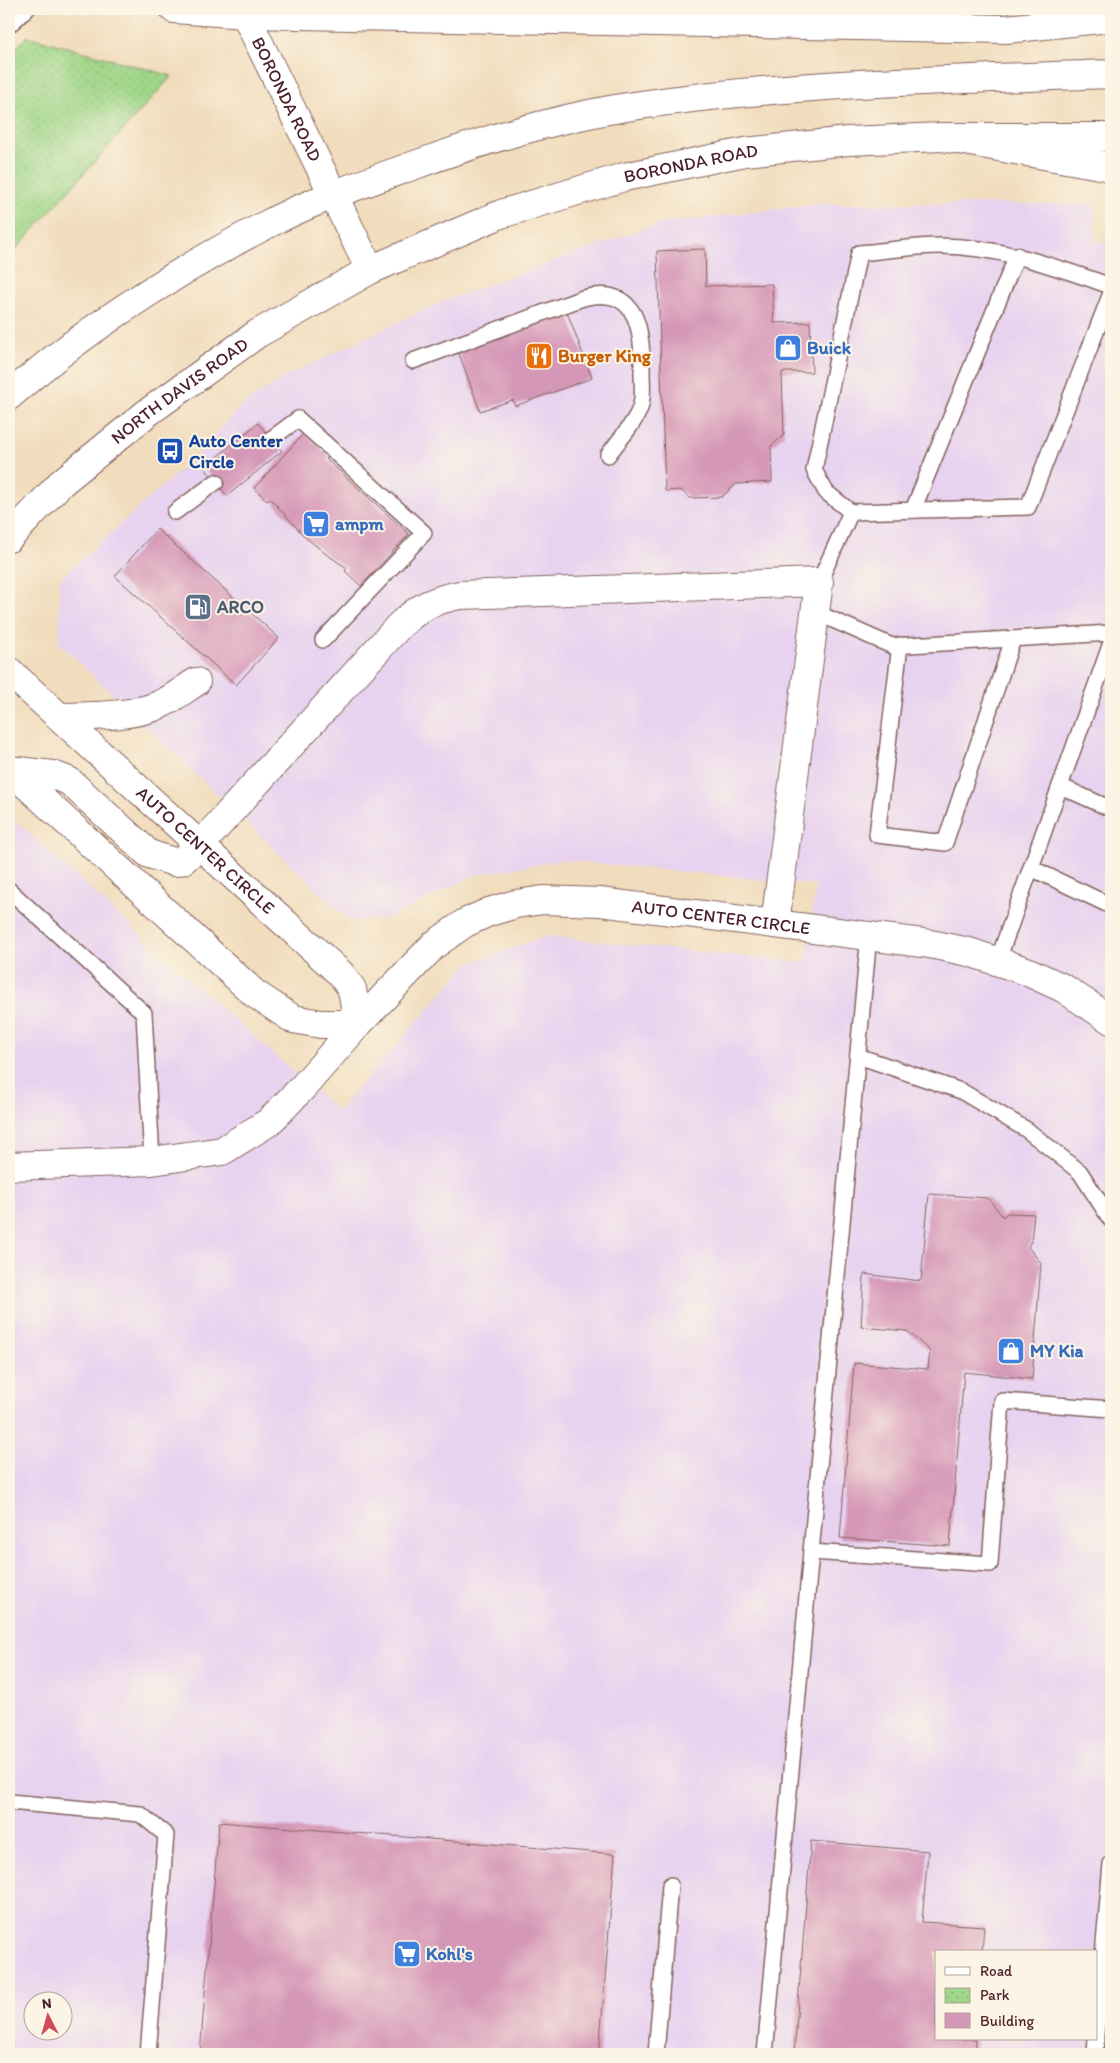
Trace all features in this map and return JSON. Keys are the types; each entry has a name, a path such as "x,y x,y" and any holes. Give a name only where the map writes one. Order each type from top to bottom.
{"main road":[{"path":"174,9 245,14 845,17 1006,29 1100,19 1111,15"},
{"name":"BORONDA ROAD","path":"245,14 370,270 501,214 624,176 745,152 848,141 942,137 1111,137"},
{"path":"9,396 91,330 183,272 265,225 333,195 454,151 547,123 638,105 752,91 862,83 1111,74"},
{"path":"942,137 1111,167"},
{"name":"NORTH DAVIS ROAD","path":"9,538 61,483 147,413 257,334 370,270"},
{"path":"9,769 54,774 69,781 149,854 174,862 183,860 200,845 399,626 425,605 440,598 460,595 818,582 775,924"},
{"name":"AUTO CENTER CIRCLE","path":"9,671 341,974 352,989 358,1024"},
{"path":"60,717 102,716 162,704 196,682"},
{"path":"9,769 255,994 293,1020 321,1024 358,1024"},
{"name":"AUTO CENTER CIRCLE","path":"358,1024 434,945 465,922 516,904 543,900 570,900 775,924 970,952 998,960 1063,988 1111,1020"},
{"path":"9,1166 152,1161 222,1151 269,1122 303,1087 358,1024"}],"lane":[{"path":"9,26 27,9"},
{"path":"1111,286 1017,255 989,250 939,246 859,253 814,470 826,492 851,512 1028,507 1111,293"},
{"path":"913,510 1017,255"},
{"path":"412,361 583,298 598,294 610,295 621,300 629,306 638,329 642,354 641,404 637,416 608,455"},
{"path":"271,439 298,419 424,532 323,640"},
{"path":"175,512 216,482"},
{"path":"818,582 851,512"},
{"path":"815,612 892,646 1111,633"},
{"path":"900,645 877,835 945,843 1013,639"},
{"path":"998,960 1111,642"},
{"path":"1060,786 1111,809"},
{"path":"1031,868 1111,906"},
{"path":"9,890 144,1013 152,1161"},
{"path":"765,2054 869,936"},
{"path":"858,1056 961,1091 1027,1130 1080,1172 1111,1220"},
{"path":"812,1552 990,1564 1002,1401 1111,1409"},
{"path":"9,1802 140,1814 166,1835 148,2054"},
{"path":"1098,2012 1111,1864"},
{"path":"656,2054 670,1885"},
{"path":"1095,2054 1096,2040"}],"shaded area":[{"path":"817,204 1094,204 1094,242 1111,243 1111,2054 9,2054 9,815 183,974 338,1111 468,964 546,936 805,963 816,885 561,860 475,875 389,918 350,921 59,643 60,579 200,452 240,407 288,375 441,302 654,225"}],"green space":[{"path":"27,36 172,76 9,257 9,56"}],"building":[{"path":"705,249 706,286 772,284 774,323 810,322 812,372 782,372 784,435 771,446 772,482 736,484 722,497 690,498 681,490 665,491 657,251"},
{"path":"567,312 592,378 515,406 513,400 480,411 458,351"},
{"path":"258,423 282,451 227,496 204,467"},
{"path":"304,433 329,456 326,459 409,534 361,586 345,571 347,568 305,537 270,498 268,501 254,488"},
{"path":"157,529 279,638 236,685 115,576"},
{"path":"929,1194 988,1198 1003,1217 1007,1213 1034,1214 1031,1241 1028,1247 1041,1263 1032,1379 964,1372 950,1546 840,1538 854,1363 928,1369 930,1351 907,1331 861,1327 864,1274 921,1281"},
{"name":"Kohl's","path":"219,1822 615,1854 599,2054 200,2054"},
{"path":"811,1841 928,1851 922,1922 984,1926 982,1950 935,1950 935,2040 976,2040 975,2054 794,2054"}],"place":[{"name":"Buick","path":"788,348"},
{"name":"Burger King","path":"539,356"},
{"name":"Auto Center Circle","path":"170,451"},
{"name":"ampm","path":"316,524"},
{"name":"ARCO","path":"198,607"},
{"name":"MY Kia","path":"1011,1351"},
{"name":"Kohl's","path":"407,1954"}]}
